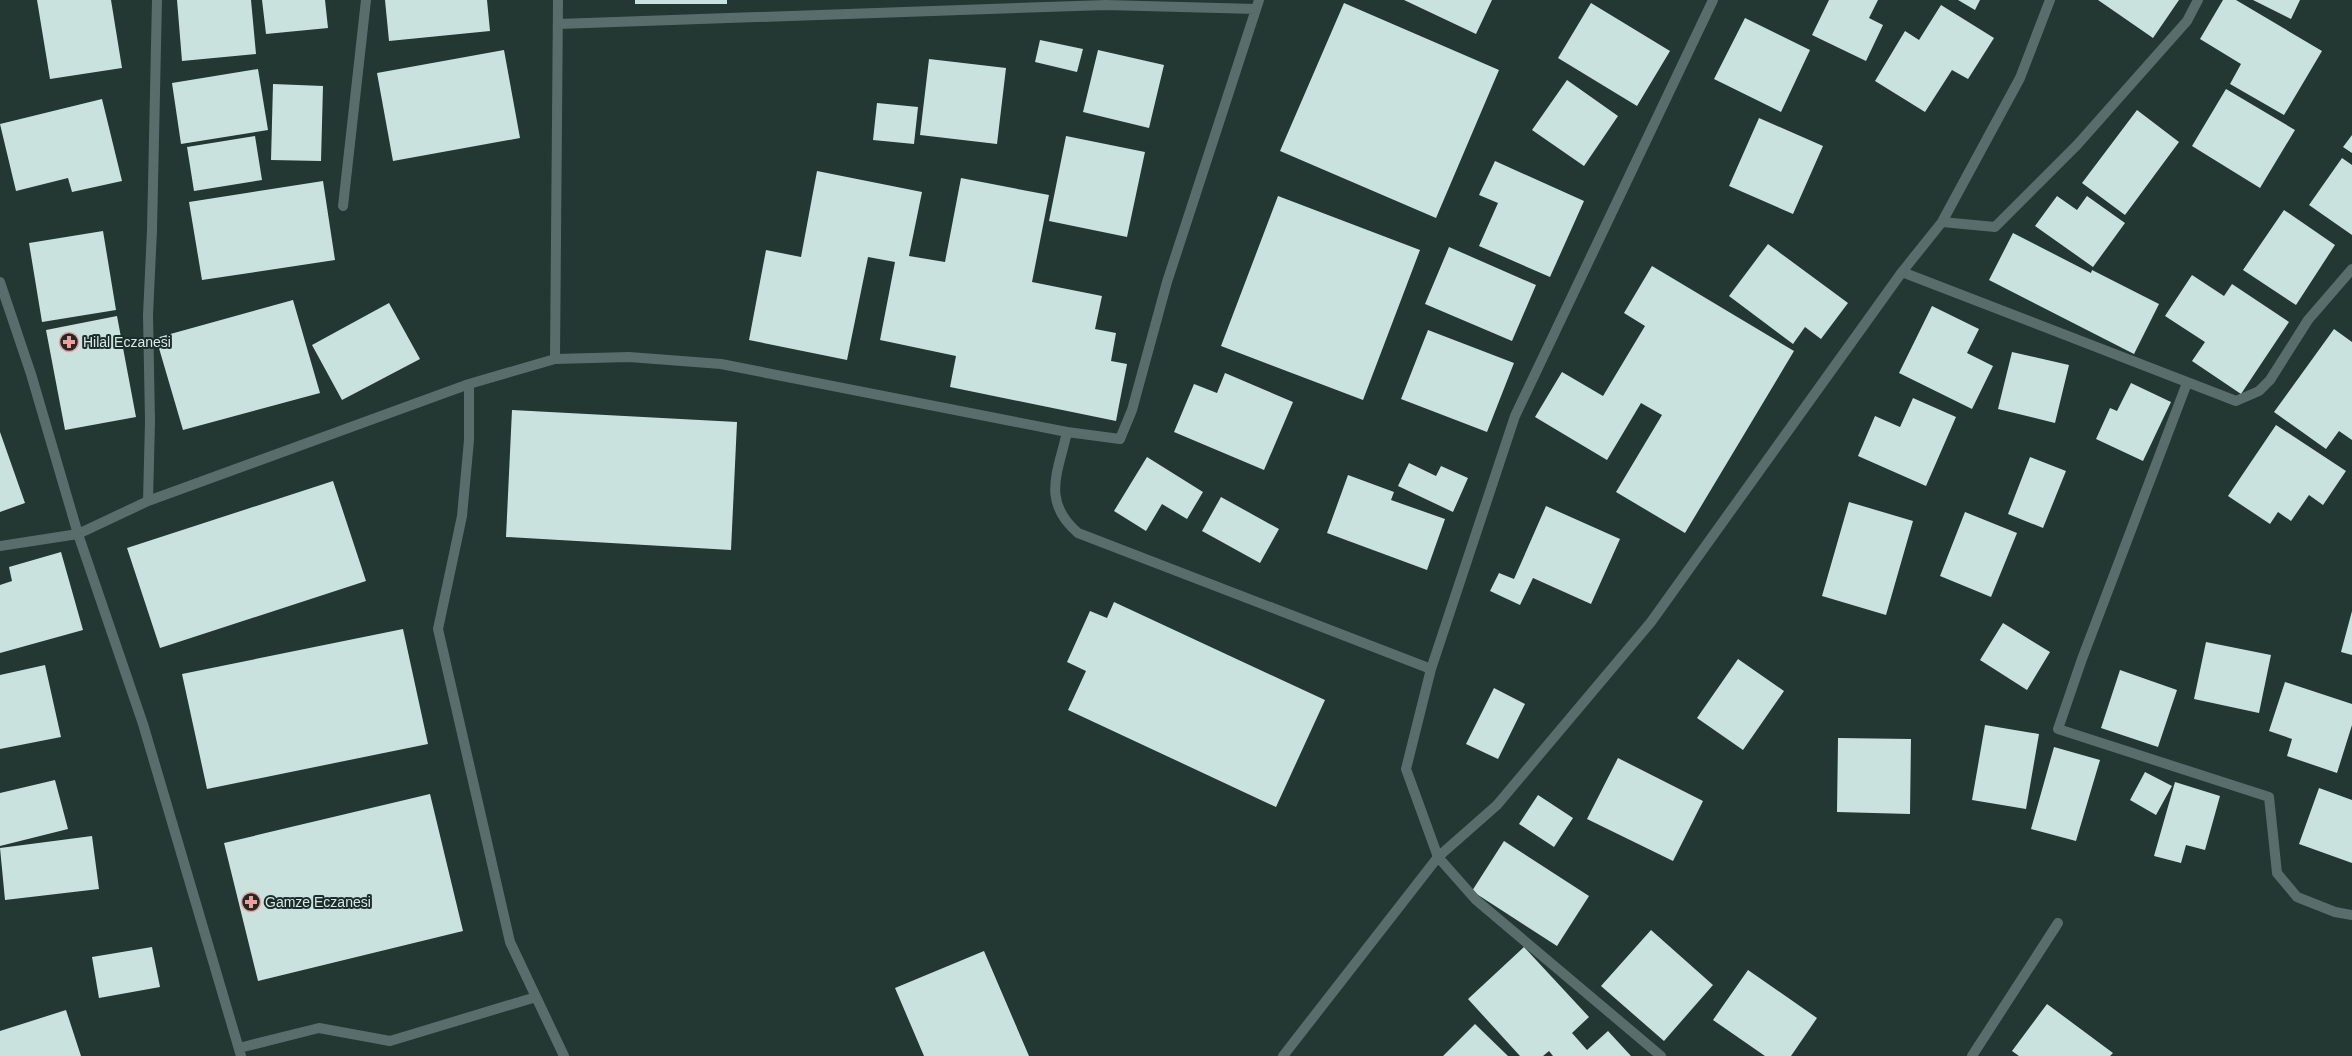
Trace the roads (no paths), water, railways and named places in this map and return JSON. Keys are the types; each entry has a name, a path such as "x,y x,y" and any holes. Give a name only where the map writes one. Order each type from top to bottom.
{"street":[{"path":"148,500 150,421 148,315 152,230 157,0"},
{"path":"343,206 366,0"},
{"path":"555,359 558,0"},
{"path":"1661,1056 1476,900 1438,856 1406,770 1431,669 1515,416 1713,0"},
{"path":"1283,1056 1438,856 1497,805 1651,622 1902,272 1942,222 2020,78 2050,0"},
{"path":"1942,222 1995,227 2082,140 2187,21 2198,0"},
{"path":"0,546 78,534 148,500 469,384 555,359 629,357 721,364 1068,432 1120,439 1132,410 1167,282 1258,5 1106,5 558,24"},
{"path":"1902,272 2236,401 2259,391 2270,380 2308,320 2352,269"},
{"path":"0,282 31,374 78,534 143,724 240,1052 319,1028 390,1041 536,997"},
{"path":"2187,383 2082,659 2058,729 2269,797 2277,873 2297,897 2335,912 2352,915"},
{"path":"469,384 469,440 462,516 438,629 510,942 564,1056"},
{"path":"1068,432 1054,491 1058,508 1066,522 1078,533 1431,669"},
{"path":"1972,1056 2058,923"}],"place":[{"name":"Hilal Eczanesi","path":"69,342"},
{"name":"Gamze Eczanesi","path":"251,902"}]}
